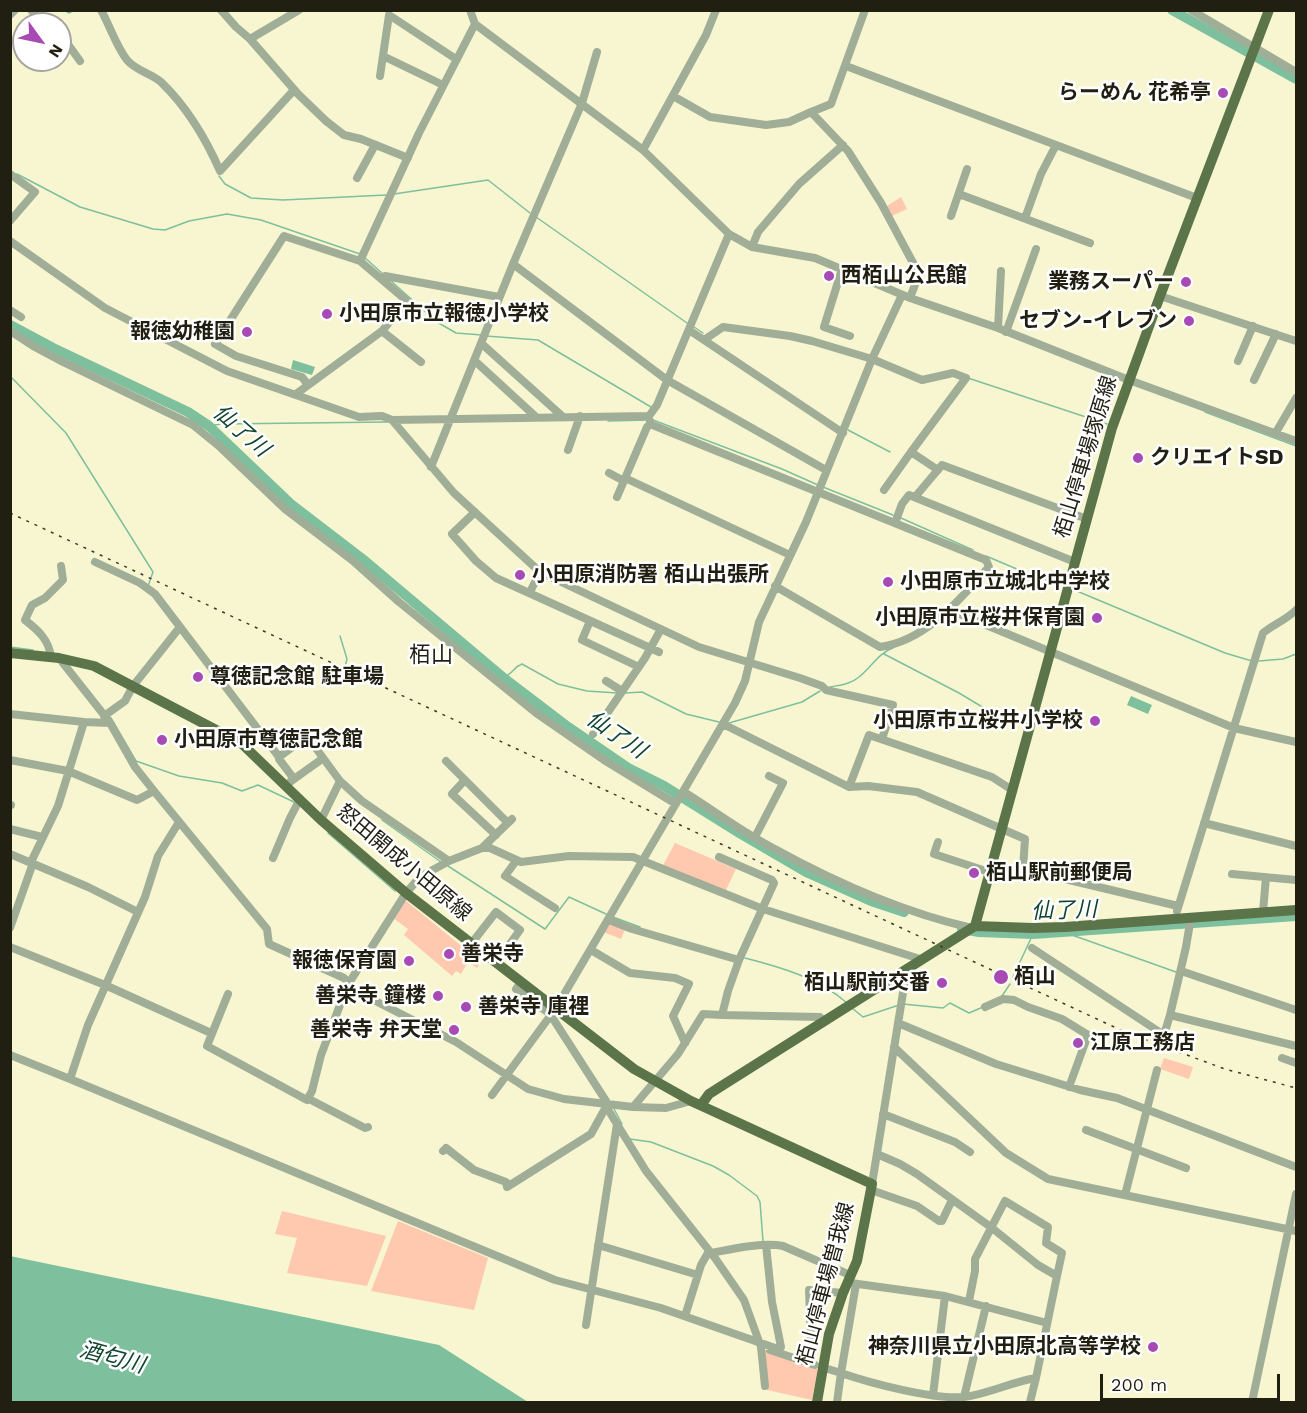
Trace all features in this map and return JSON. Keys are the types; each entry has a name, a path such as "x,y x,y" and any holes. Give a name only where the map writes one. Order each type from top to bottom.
{"main road":[{"name":"栢山停車場塚原線","path":"980,929 989,872 1112,428 1269,10"},
{"name":"怒田開成小田原線","path":"10,653 60,658 94,666 241,743 290,782 300,799 321,820 406,893 521,982 552,1013 634,1070 696,1103"},
{"path":"696,1103 823,1020 962,934 980,929 1065,927 1174,920 1190,922 1296,910"},
{"name":"栢山停車場曽我線","path":"696,1103 871,1187 860,1250 829,1334 817,1402"}],"street":[{"path":"10,15 15,10"},
{"path":"101,10 127,60 162,83 193,122 220,171 294,90"},
{"path":"221,10 250,39 294,90 326,121 344,135 408,158"},
{"path":"250,39 299,10"},
{"path":"470,10 475,24 643,150 729,234 752,247 815,258 906,296 1296,441"},
{"path":"643,150 706,35 716,10"},
{"path":"673,96 710,117 766,125 789,122 831,104 865,10"},
{"path":"1191,10 1296,72"},
{"path":"380,76 389,15 456,59"},
{"path":"360,261 443,85 475,24"},
{"path":"72,50 80,61"},
{"path":"431,467 499,297 582,103 597,52"},
{"path":"383,56 443,85"},
{"path":"846,66 1197,198"},
{"path":"492,1095 552,1013 725,721 741,690 759,622 843,433 872,360 919,273 880,203 843,145 811,112"},
{"path":"357,178 375,145"},
{"path":"752,247 758,232 799,184 843,145"},
{"path":"1025,218 1041,174 1056,145"},
{"path":"951,216 967,169"},
{"path":"10,174 35,192 10,221"},
{"path":"959,194 1090,243"},
{"path":"617,497 729,234"},
{"path":"296,394 382,331 407,301 360,261 284,236 215,344 236,356 302,377 308,385"},
{"path":"10,241 105,308 233,374 359,417 382,416 395,423 454,493 540,572 699,647 824,688 893,705 882,739"},
{"path":"1002,330 1036,249"},
{"path":"513,264 667,380 826,470"},
{"path":"842,269 824,327 850,336"},
{"path":"1001,271 1002,330"},
{"path":"382,278 385,276 499,297"},
{"path":"1160,296 1296,341"},
{"path":"10,310 21,317"},
{"path":"1238,361 1254,326"},
{"path":"704,340 723,327 740,328 790,336 872,360 922,380 953,373 966,378 885,490"},
{"path":"689,330 843,433"},
{"path":"10,331 63,362 193,425 220,447 285,509 352,560 399,602 536,713 604,760 677,803"},
{"path":"382,331 421,362"},
{"path":"1254,380 1276,334"},
{"path":"482,344 562,416"},
{"path":"233,374 236,356"},
{"path":"475,360 536,417"},
{"path":"1275,434 1296,398"},
{"path":"395,423 562,416 579,419 651,417 817,492 896,518 986,560 989,567 953,612 902,641 880,647 775,586"},
{"path":"568,450 579,419"},
{"path":"911,452 938,470"},
{"path":"915,497 942,465 1087,519"},
{"path":"609,474 790,555"},
{"path":"896,518 909,495 1076,562"},
{"path":"475,512 452,534 476,561 496,578 655,650"},
{"path":"95,562 140,583 155,594 279,756 290,782 322,759"},
{"path":"61,566 63,580 45,598 32,604 25,620 38,630 60,658 107,719 135,767 267,929 269,944 344,978 350,986 456,1042 528,1089 550,1097 609,1105 666,1108 696,1103"},
{"path":"530,592 540,572"},
{"path":"1174,920 1263,633 1273,625 1287,619 1296,610"},
{"path":"953,612 1234,728 1296,742"},
{"path":"591,621 582,640 639,667"},
{"path":"10,714 84,722 107,719 125,700 133,686 180,627"},
{"path":"593,734 639,667 655,650 661,629"},
{"path":"606,681 621,692"},
{"path":"725,721 849,787 868,786 917,792 1025,839 1023,869 1178,906"},
{"path":"10,928 32,862 58,806 84,722"},
{"path":"849,787 869,735 992,777 1012,790"},
{"path":"279,756 307,736 340,781 362,801 449,861"},
{"path":"10,760 68,771 137,800 154,791"},
{"path":"309,1099 321,1055 340,1005 406,893 420,877 449,861 482,848 510,821 446,761"},
{"path":"755,837 783,783 769,776"},
{"path":"465,780 452,794 496,835"},
{"path":"321,820 340,781"},
{"path":"684,792 755,837 800,862 885,900 980,929"},
{"path":"273,858 300,799"},
{"path":"70,1080 87,1025 145,897 158,856 179,822"},
{"path":"1204,823 1296,846"},
{"path":"10,828 42,837"},
{"path":"938,842 934,854 989,872"},
{"path":"482,848 498,852 516,861 531,862 569,856 633,857 764,909 920,959"},
{"path":"10,854 138,912"},
{"path":"719,856 773,881 774,886 739,960 722,1015"},
{"path":"516,861 505,876 555,908"},
{"path":"1232,874 1296,880"},
{"path":"1263,912 1266,877"},
{"path":"471,944 496,912 520,930 496,963"},
{"path":"609,920 632,929 739,960"},
{"path":"1032,948 1163,1039 1181,971 1190,922"},
{"path":"10,947 105,985 211,1033"},
{"path":"591,950 630,973 675,978 689,984 673,1016 686,1043"},
{"path":"907,968 871,1187 917,1206 939,1221 942,1221 952,1200"},
{"path":"1181,971 1296,1010"},
{"path":"228,994 207,1046 307,1100 364,1128 369,1127"},
{"path":"984,1007 1003,999 1014,1000 1062,1019 1088,1035 1069,1087"},
{"path":"552,1013 609,1105 617,1124 646,1171 710,1252 744,1300 760,1345 765,1386"},
{"path":"633,1107 656,1083 686,1043 703,1014 820,1017 823,1020"},
{"path":"1170,1015 1296,1046"},
{"path":"898,1023 996,1064 1069,1087 1117,1098 1296,1167"},
{"path":"894,1047 1006,1153 1048,1179 1293,1230"},
{"path":"10,1054 555,1280 684,1316 815,1365 809,1290 849,1284 945,1296 1047,1323"},
{"path":"1282,1058 1296,1063"},
{"path":"1125,1195 1157,1070"},
{"path":"443,1151 446,1148 474,1170 506,1182 507,1187 591,1134 609,1105"},
{"path":"883,1114 955,1142 970,1152"},
{"path":"586,1324 617,1124"},
{"path":"1086,1130 1186,1168"},
{"path":"877,1154 917,1174 992,1228 1038,1265 1057,1276"},
{"path":"1252,1402 1293,1230 1296,1194"},
{"path":"969,1301 975,1259 1005,1201 1048,1227 1046,1243 1062,1253 1030,1402"},
{"path":"684,1316 704,1258 710,1252 761,1244 783,1246 849,1284"},
{"path":"598,1245 698,1275"},
{"path":"766,1245 772,1302 782,1347 777,1351"},
{"path":"837,1402 842,1372 849,1284"},
{"path":"933,1395 945,1296"},
{"path":"964,1397 986,1306"},
{"path":"828,1369 861,1380 933,1395 964,1397 1036,1378"}],"shaded area":[{"path":"901,197 907,209 892,216 887,206"},
{"path":"675,843 736,869 725,892 662,867"},
{"path":"405,900 481,962 477,968 468,962 461,974 456,971 452,976 404,935 408,929 393,918"},
{"path":"610,921 626,927 621,939 603,932"},
{"path":"1164,1058 1193,1067 1189,1079 1160,1069"},
{"path":"282,1211 386,1236 367,1286 287,1273 297,1238 275,1234"},
{"path":"398,1221 488,1258 474,1310 371,1291"},
{"path":"763,1350 818,1369 812,1400 767,1390"}],"water":[{"path":"293,360 315,367 312,375 291,369"},
{"path":"1131,696 1152,705 1148,714 1127,705"},
{"name":"酒匂川","path":"10,1256 439,1345 528,1402 11,1402"}],"waterway":[{"path":"64,10 69,13 74,10"},
{"path":"1172,10 1296,79"},
{"path":"17,174 80,207 153,229 165,230 189,221 227,214 261,220 360,254"},
{"path":"219,176 225,184 251,198 283,200 386,195"},
{"path":"394,194 488,180 530,213"},
{"path":"536,217 687,323"},
{"path":"364,257 383,274"},
{"path":"391,281 437,322 456,333 482,335"},
{"name":"仙了川","path":"10,325 188,412 209,426 292,505 365,561 505,679 568,727 628,768 664,786 806,872 871,901 904,912"},
{"path":"694,327 703,333"},
{"path":"486,336 538,340 651,407"},
{"path":"10,376 66,433 153,572 148,586"},
{"path":"968,378 1107,424"},
{"path":"1205,412 1296,446"},
{"path":"608,421 648,420"},
{"path":"653,420 818,485"},
{"path":"209,426 387,422"},
{"path":"848,430 890,452"},
{"path":"823,487 893,515"},
{"path":"901,518 973,550"},
{"path":"986,556 1031,575 1063,585"},
{"path":"1072,589 1225,653 1252,661"},
{"path":"340,636 347,659 345,667"},
{"path":"10,647 33,650"},
{"path":"830,687 856,679 883,653 893,648"},
{"path":"884,654 959,693 1009,723"},
{"path":"1259,661 1283,659 1296,654"},
{"path":"503,677 522,664 558,684 587,691 617,693"},
{"path":"729,723 802,702 820,691"},
{"path":"625,693 642,692 686,714 719,722"},
{"path":"111,718 136,761 179,776 222,783 242,791 258,785 294,802"},
{"path":"382,820 441,862"},
{"path":"328,833 395,891"},
{"path":"448,866 545,929 569,897 606,914"},
{"name":"仙了川","path":"962,929 1033,934 1296,916"},
{"path":"613,917 640,927"},
{"path":"1070,932 1072,935 1176,972"},
{"path":"1013,977 1033,934"},
{"path":"745,958 812,980 847,1003"},
{"path":"1002,996 1010,984"},
{"path":"903,1004 943,1008 950,1003 969,1013 983,1007"},
{"path":"852,1008 863,1017 899,1005"},
{"path":"613,1107 622,1124"},
{"path":"630,1139 651,1142 713,1166 757,1196 760,1202 763,1241"}],"railway":[{"path":"10,513 1127,1033 1225,1069 1296,1088"}],"place":[{"name":"らーめん 花希亭","path":"1223,93"},
{"name":"西栢山公民館","path":"829,276"},
{"name":"業務スーパー","path":"1186,282"},
{"name":"小田原市立報徳小学校","path":"327,314"},
{"name":"セブン-イレブン","path":"1189,321"},
{"name":"報徳幼稚園","path":"247,332"},
{"name":"クリエイトSD","path":"1138,458"},
{"name":"小田原消防署 栢山出張所","path":"520,575"},
{"name":"小田原市立城北中学校","path":"888,582"},
{"name":"小田原市立桜井保育園","path":"1097,618"},
{"name":"尊徳記念館 駐車場","path":"198,677"},
{"name":"小田原市立桜井小学校","path":"1095,721"},
{"name":"小田原市尊徳記念館","path":"162,740"},
{"name":"栢山駅前郵便局","path":"974,873"},
{"name":"善栄寺","path":"449,954"},
{"name":"報徳保育園","path":"409,961"},
{"name":"栢山","path":"1001,977"},
{"name":"栢山駅前交番","path":"942,983"},
{"name":"善栄寺 鐘楼","path":"438,996"},
{"name":"善栄寺 庫裡","path":"466,1007"},
{"name":"善栄寺 弁天堂","path":"454,1030"},
{"name":"江原工務店","path":"1078,1043"},
{"name":"神奈川県立小田原北高等学校","path":"1153,1347"}],"district":[{"name":"栢山","path":"431,656"}]}
